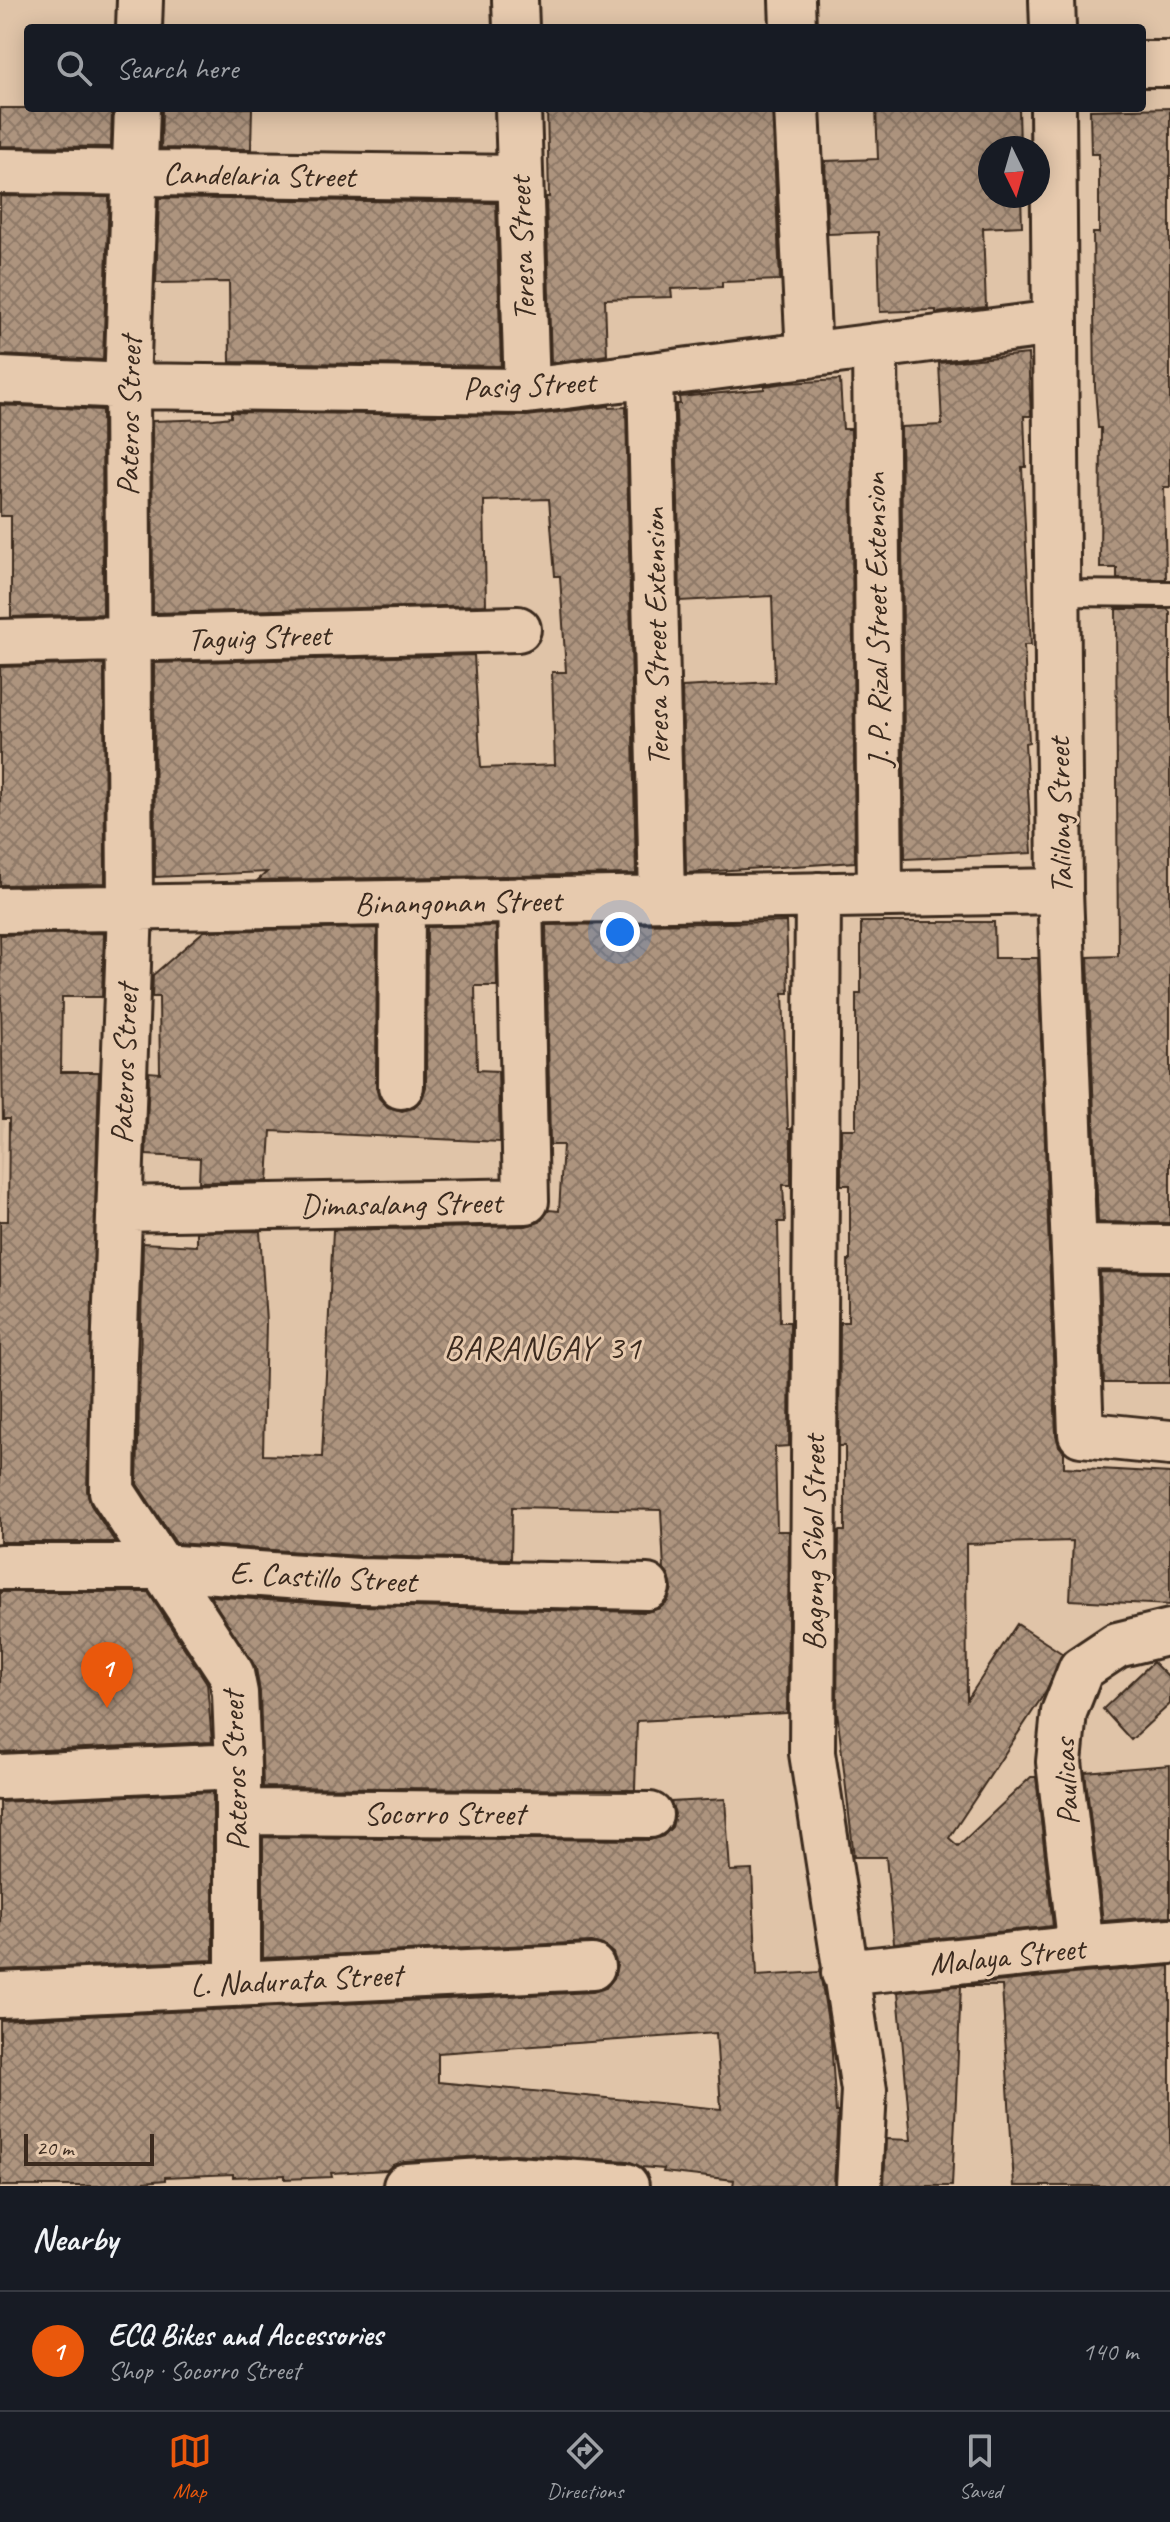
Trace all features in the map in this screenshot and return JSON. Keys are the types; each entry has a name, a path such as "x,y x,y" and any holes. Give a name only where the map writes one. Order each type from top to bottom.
{"street":[{"path":"139,24 140,0"},
{"path":"515,0 516,24"},
{"path":"792,0 793,24"},
{"path":"1052,0 1053,24"},
{"path":"1146,64 1170,64"},
{"name":"Pateros Street","path":"137,112 127,386 130,908 112,1491 231,1673 235,1693 238,1766 238,1983"},
{"name":"Teresa Street","path":"518,112 527,391"},
{"path":"797,112 809,355"},
{"name":"Talilong Street","path":"1053,112 1060,891 1081,1434 1170,1443"},
{"name":"Candelaria Street","path":"0,171 519,178"},
{"name":"Pasig Street","path":"0,380 127,386 527,391 1055,323"},
{"name":"J. P. Rizal Street Extension","path":"875,346 880,893"},
{"name":"Teresa Street Extension","path":"650,375 662,898"},
{"name":"Taguig Street","path":"0,642 518,629"},
{"name":"Binangonan Street","path":"0,910 1060,891"},
{"name":"Bagong Sibol Street","path":"818,895 812,1753 864,2090 859,2186"},
{"name":"Dimasalang Street","path":"119,1209 526,1201 520,900"},
{"path":"401,1086 402,903"},
{"path":"1074,1247 1170,1248"},
{"name":"E. Castillo Street","path":"0,1567 161,1567 358,1581 647,1587"},
{"name":"Paulicas","path":"1081,1948 1059,1762 1064,1712 1081,1669 1117,1645 1170,1632"},
{"path":"0,1777 238,1766"},
{"name":"Socorro Street","path":"238,1812 650,1815"},
{"name":"Malaya Street","path":"844,1973 1170,1941"},
{"name":"L. Nadurata Street","path":"0,1995 592,1967"},
{"path":"406,2186 513,2179 611,2185"}],"lane":[{"path":"1058,593 1170,594"}],"shaded area":[{"path":"0,936 12,936 0,1207"}],"building":[{"path":"0,108 24,108 24,112 112,112 111,147 0,146"},
{"path":"1170,108 1170,487 1164,487 1166,579 1117,579 1117,568 1100,568 1101,428 1098,428 1095,387 1093,233 1099,233 1099,154 1091,154 1090,112 1146,112 1146,109"},
{"path":"162,112 252,112 251,149 161,148"},
{"path":"547,112 772,112 780,280 722,282 722,287 671,289 672,297 605,299 607,355 551,363 546,197 549,197"},
{"path":"876,112 1019,112 1020,136 978,136 978,208 1021,208 1022,226 983,228 986,307 936,313 936,310 880,312 878,232 828,234 825,161 878,159"},
{"path":"0,196 109,197 103,360 0,355"},
{"path":"159,198 496,203 501,366 230,362 229,282 156,283"},
{"path":"1028,354 1031,416 1024,416 1026,467 1022,467 1031,645 1024,645 1029,742 1025,743 1032,853 905,859 901,427 942,425 939,363"},
{"path":"840,380 843,429 851,429 855,862 686,873 682,687 775,682 772,596 680,601 676,404 680,404 679,397 764,389 764,386 786,383"},
{"path":"0,405 102,410 103,614 11,617 11,516 0,516"},
{"path":"609,406 626,407 636,874 258,880 267,872 155,877 154,663 474,655 481,768 555,765 552,672 566,672 560,576 555,576 549,499 484,501 486,605 153,613 152,421 214,419 231,417 231,412 527,416"},
{"path":"1116,609 1167,609 1170,612 1170,1223 1098,1222 1088,957 1118,956"},
{"path":"104,664 105,883 0,885 0,667"},
{"path":"786,922 789,993 783,993 791,1185 783,1185 785,1222 778,1222 780,1322 790,1322 789,1446 775,1447 777,1531 789,1531 787,1713 637,1721 635,1790 263,1787 260,1692 256,1668 210,1596 357,1606 647,1612 660,1608 668,1601 672,1588 664,1570 661,1510 512,1507 511,1559 359,1556 176,1543 137,1484 143,1243 197,1246 197,1232 260,1231 266,1322 263,1455 322,1457 333,1230 526,1226 540,1222 549,1210 559,1211 563,1145 550,1145 546,925"},
{"path":"861,922 994,922 995,958 1038,958 1056,1435 1064,1452 1064,1467 1170,1473 1170,1605 1070,1600 1073,1541 966,1544 967,1700 1017,1624 1063,1654 1046,1691 949,1838 958,1846 1031,1777 1036,1777 1053,1926 894,1943 886,1857 854,1857 837,1711 839,1531 845,1531 845,1446 839,1446 840,1322 848,1322 850,1260 850,1185 841,1185 841,1129 856,1129 856,994 861,994"},
{"path":"496,926 497,986 475,986 477,1070 498,1071 500,1142 271,1131 268,1181 199,1182 200,1158 146,1155 149,1072 160,1073 159,997 152,997 153,975 204,931 377,928 376,1087 379,1098 388,1107 402,1111 413,1108 422,1099 426,1087 427,927"},
{"path":"104,933 102,997 62,997 61,1072 99,1072 87,1491 91,1505 115,1542 0,1542 0,1221 8,1221 9,1119 3,1119 0,935"},
{"path":"1100,1272 1170,1273 1170,1383 1104,1383"},
{"path":"0,1592 148,1592 207,1683 212,1742 0,1752"},
{"path":"1153,1662 1170,1679 1170,1704 1131,1740 1103,1709"},
{"path":"1170,1765 1170,1916 1103,1921 1085,1772"},
{"path":"213,1792 213,1960 0,1970 0,1802"},
{"path":"725,1799 730,1871 752,1870 757,1976 820,1972 838,2112 834,2186 733,2186 734,2180 663,2172 664,2169 641,2167 628,2161 515,2154 404,2161 387,2170 331,2173 332,2177 285,2179 285,2175 233,2177 233,2174 165,2177 165,2180 100,2186 0,2186 0,2020 593,1992 606,1988 614,1978 617,1965 613,1953 603,1945 591,1942 263,1958 263,1837 650,1840 663,1836 672,1827 675,1814 671,1802","holes":["716,2033 721,2109 438,2082 438,2053"]},
{"path":"1170,1966 1170,2186 1014,2186 1002,1986 961,1986 952,2186 884,2186 886,2139 911,2140 898,1992"}],"place":[{"name":"ECQ Bikes and Accessories","path":"107,1708"}],"district":[{"name":"BARANGAY 31","path":"543,1347"}]}
